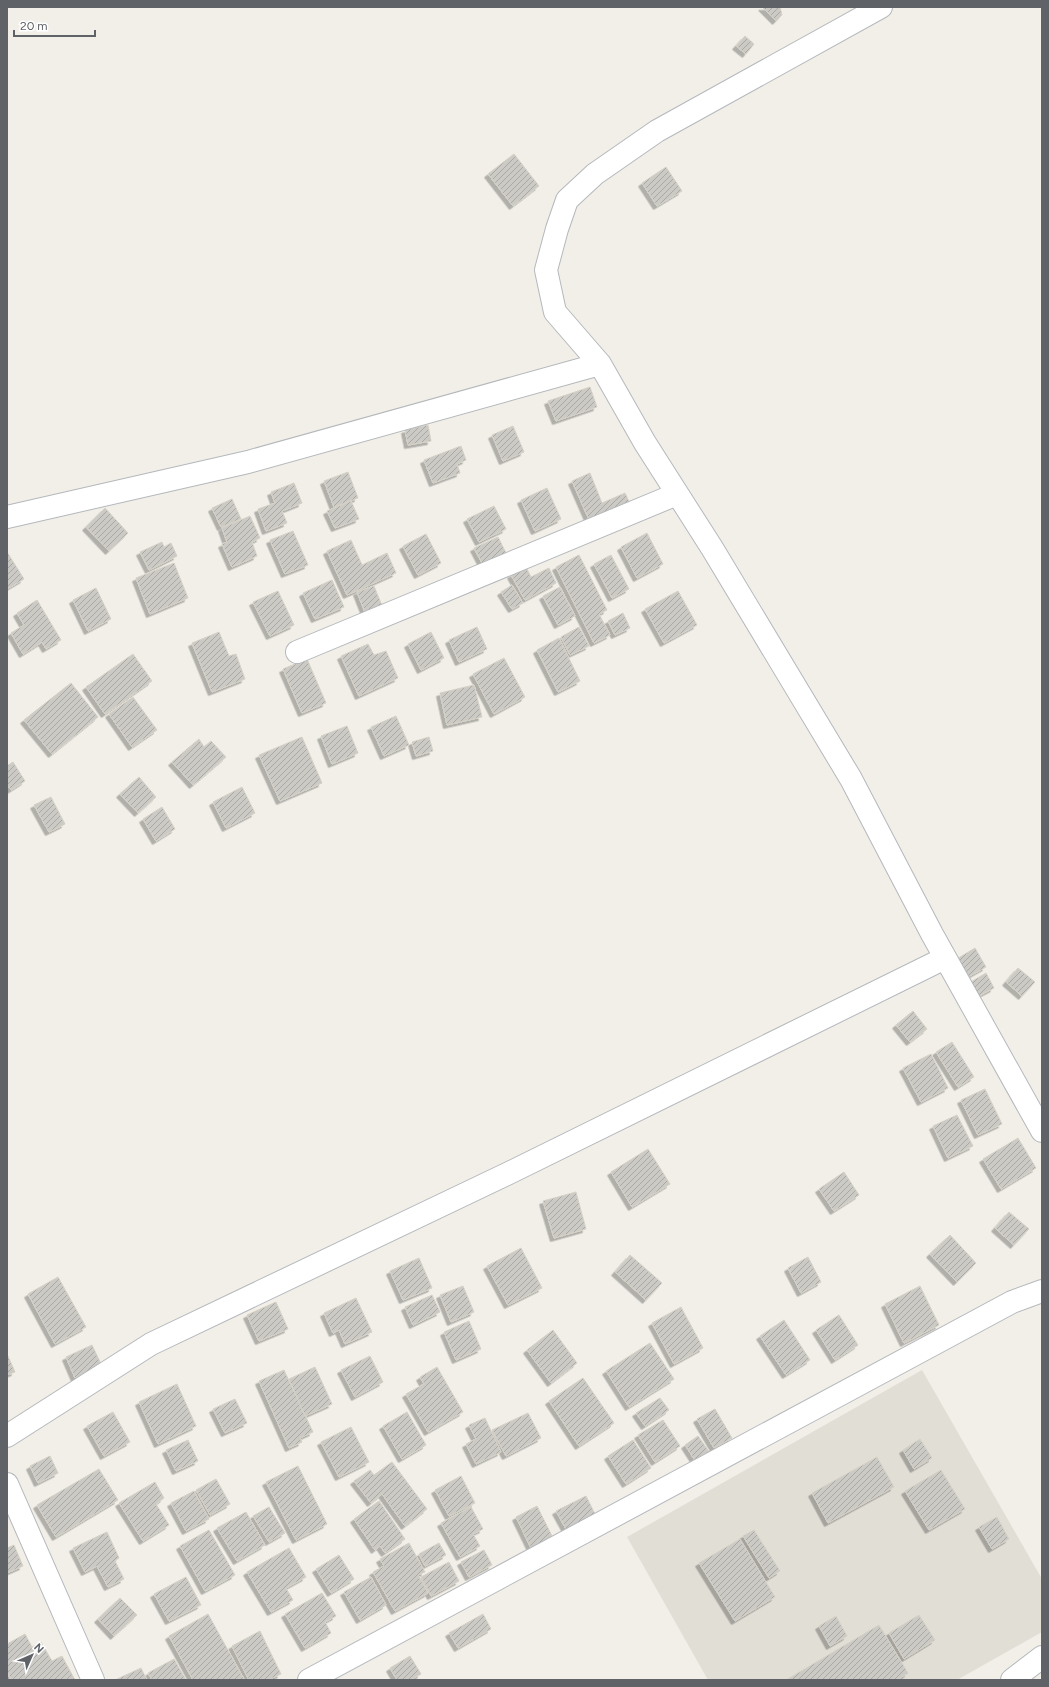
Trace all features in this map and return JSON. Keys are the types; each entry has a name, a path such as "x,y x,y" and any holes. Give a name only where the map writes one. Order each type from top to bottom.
{"street":[{"path":"881,7 657,131 595,174 567,200 557,229 546,270 555,312 600,364 645,443 712,548 851,779 945,958 1042,1131"},
{"path":"7,517 248,462 600,364"},
{"path":"297,652 677,494"},
{"path":"7,1436 151,1344 507,1174 945,958"},
{"path":"309,1680 1012,1302 1042,1291"},
{"path":"7,1484 93,1680"},
{"path":"1012,1680 1042,1657"}],"shaded area":[{"path":"922,1370 1042,1579 1042,1632 957,1680 708,1680 627,1537"}],"building":[{"path":"762,7 780,7 782,15 776,21"},
{"path":"745,36 754,44 746,54 736,46"},
{"path":"514,154 539,186 513,206 488,174"},
{"path":"666,167 682,191 657,206 642,183"},
{"path":"590,387 597,407 556,421 548,401"},
{"path":"428,425 431,441 408,445 405,430"},
{"path":"513,426 524,452 503,461 492,435"},
{"path":"461,446 466,460 457,464 460,473 433,483 424,460"},
{"path":"348,472 358,498 334,507 324,481"},
{"path":"590,473 602,503 625,493 634,512 593,529 572,481"},
{"path":"294,483 302,503 282,511 287,523 266,531 258,509 275,503 271,492"},
{"path":"547,488 561,519 535,531 521,500"},
{"path":"232,499 241,519 221,527 212,508"},
{"path":"351,501 359,519 335,528 327,511"},
{"path":"494,506 506,529 479,542 467,519"},
{"path":"105,508 128,533 109,551 86,527"},
{"path":"250,516 260,538 252,542 257,556 232,567 222,544 227,542 222,528"},
{"path":"293,531 308,565 285,574 270,540"},
{"path":"647,533 663,564 637,578 621,547"},
{"path":"426,534 441,563 418,575 403,546"},
{"path":"498,537 507,555 484,567 474,548"},
{"path":"351,540 362,565 387,553 396,573 347,595 327,551"},
{"path":"162,542 164,547 171,543 177,556 149,570 140,552"},
{"path":"7,552 24,579 7,589"},
{"path":"579,555 607,610 599,614 610,635 594,643 556,567"},
{"path":"611,555 629,589 612,598 594,564"},
{"path":"174,563 188,598 150,614 136,578"},
{"path":"526,567 531,577 549,568 556,583 525,600 511,575"},
{"path":"332,580 344,607 315,619 303,593"},
{"path":"512,585 523,603 512,609 501,592"},
{"path":"374,586 385,613 368,620 357,592"},
{"path":"560,587 575,616 558,625 543,596"},
{"path":"96,588 111,619 88,631 73,600"},
{"path":"278,591 294,625 270,636 253,602"},
{"path":"678,591 697,625 664,643 645,609"},
{"path":"37,600 61,640 46,649 42,642 23,654 11,633 24,625 17,613"},
{"path":"623,613 630,628 615,635 608,621"},
{"path":"477,627 487,649 459,662 449,640"},
{"path":"579,627 589,646 570,655 561,637"},
{"path":"219,632 229,656 236,654 245,679 212,692 192,643"},
{"path":"431,632 444,658 421,670 408,644"},
{"path":"559,638 580,681 558,692 537,650"},
{"path":"368,644 374,655 386,651 398,678 359,696 341,656"},
{"path":"133,654 152,681 105,714 86,687"},
{"path":"504,658 525,697 494,714 473,674"},
{"path":"307,659 326,703 302,713 283,669"},
{"path":"71,683 98,717 52,754 24,720"},
{"path":"474,685 482,717 447,725 440,693"},
{"path":"133,697 157,730 132,747 109,714"},
{"path":"396,716 409,745 384,756 371,727"},
{"path":"347,726 358,753 332,764 321,736"},
{"path":"302,737 322,783 280,801 259,755"},
{"path":"429,737 433,751 416,756 412,742"},
{"path":"199,739 204,747 211,741 226,757 193,785 172,762"},
{"path":"13,762 25,781 11,790 7,785 7,766"},
{"path":"139,777 156,797 138,813 120,794"},
{"path":"242,787 255,813 226,828 213,802"},
{"path":"51,797 65,824 49,832 34,805"},
{"path":"162,807 175,829 156,841 143,819"},
{"path":"975,948 986,967 966,978 955,960"},
{"path":"1018,968 1035,982 1022,996 1006,982"},
{"path":"986,973 994,988 977,997 969,983"},
{"path":"913,1011 927,1029 910,1042 896,1025"},
{"path":"952,1042 974,1077 958,1087 936,1052"},
{"path":"931,1054 948,1088 921,1102 903,1068"},
{"path":"985,1089 1002,1124 978,1135 961,1100"},
{"path":"957,1115 973,1146 948,1158 933,1126"},
{"path":"1018,1138 1036,1168 1001,1189 983,1159"},
{"path":"648,1149 670,1184 632,1207 611,1172"},
{"path":"844,1172 859,1195 834,1211 819,1189"},
{"path":"576,1192 586,1229 554,1238 543,1201"},
{"path":"1009,1212 1029,1229 1014,1245 995,1228"},
{"path":"950,1235 976,1263 957,1282 930,1254"},
{"path":"521,1248 542,1288 508,1305 487,1266"},
{"path":"630,1255 662,1283 646,1300 615,1272"},
{"path":"808,1257 821,1282 801,1293 788,1268"},
{"path":"419,1258 432,1288 403,1300 390,1271"},
{"path":"58,1277 86,1327 55,1344 28,1294"},
{"path":"463,1286 474,1312 451,1322 440,1295"},
{"path":"920,1286 939,1325 904,1343 885,1304"},
{"path":"432,1295 440,1312 413,1325 405,1307"},
{"path":"356,1298 372,1332 345,1344 339,1330 333,1333 324,1313"},
{"path":"276,1302 288,1329 259,1341 247,1315"},
{"path":"681,1307 703,1348 674,1364 652,1323"},
{"path":"839,1315 858,1345 835,1360 816,1330"},
{"path":"784,1320 810,1360 786,1375 760,1336"},
{"path":"469,1321 481,1349 456,1360 444,1332"},
{"path":"553,1330 577,1363 551,1383 527,1350"},
{"path":"650,1343 674,1379 629,1407 606,1371"},
{"path":"92,1345 102,1366 75,1378 66,1357"},
{"path":"7,1354 15,1372 7,1375"},
{"path":"370,1356 383,1382 355,1397 341,1370"},
{"path":"315,1367 332,1404 305,1416 289,1379"},
{"path":"437,1367 463,1412 428,1432 406,1394 424,1384 420,1377"},
{"path":"284,1370 313,1432 300,1438 302,1442 289,1448 259,1381"},
{"path":"583,1378 614,1423 579,1446 549,1401"},
{"path":"177,1384 196,1426 158,1444 139,1402"},
{"path":"660,1398 669,1410 645,1426 636,1413"},
{"path":"235,1399 247,1423 225,1433 213,1409"},
{"path":"715,1409 732,1438 714,1448 697,1419"},
{"path":"113,1412 130,1442 104,1456 87,1426"},
{"path":"407,1412 426,1445 402,1459 383,1426"},
{"path":"528,1413 541,1438 506,1456 492,1430"},
{"path":"485,1418 501,1452 476,1464 466,1444 476,1439 469,1425"},
{"path":"663,1420 680,1446 655,1462 638,1435"},
{"path":"351,1427 369,1462 339,1477 321,1442"},
{"path":"698,1436 710,1453 696,1462 685,1445"},
{"path":"920,1439 932,1458 914,1469 903,1450"},
{"path":"188,1440 198,1461 176,1471 166,1450"},
{"path":"633,1440 651,1468 626,1484 608,1456"},
{"path":"50,1456 58,1473 38,1483 30,1466"},
{"path":"877,1457 894,1487 828,1523 812,1493"},
{"path":"392,1462 427,1509 405,1526 382,1494 371,1503 354,1481 370,1470 374,1475"},
{"path":"298,1466 327,1524 296,1540 266,1482"},
{"path":"99,1469 118,1500 56,1537 37,1505"},
{"path":"941,1470 965,1509 929,1530 905,1491"},
{"path":"461,1476 475,1503 449,1516 435,1490"},
{"path":"216,1479 230,1504 210,1515 196,1490"},
{"path":"155,1482 164,1498 156,1504 169,1525 143,1541 119,1503"},
{"path":"194,1491 209,1519 186,1531 171,1503"},
{"path":"586,1496 596,1516 567,1531 556,1511"},
{"path":"379,1501 405,1539 385,1553 380,1546 375,1550 354,1519"},
{"path":"537,1506 553,1538 531,1548 516,1517"},
{"path":"269,1507 285,1533 269,1542 253,1516"},
{"path":"471,1507 483,1529 473,1534 480,1546 460,1557 441,1523"},
{"path":"246,1512 265,1545 237,1561 217,1528"},
{"path":"997,1517 1009,1539 992,1549 979,1527"},
{"path":"209,1530 235,1575 205,1591 180,1546"},
{"path":"754,1530 780,1571 769,1578 743,1536"},
{"path":"107,1532 119,1558 115,1561 124,1579 108,1587 97,1566 85,1572 73,1548"},
{"path":"740,1539 775,1597 735,1621 699,1563"},
{"path":"409,1543 425,1572 418,1575 428,1593 395,1611 373,1572 384,1566 380,1559"},
{"path":"439,1543 446,1555 425,1566 419,1554"},
{"path":"14,1545 23,1566 7,1573 7,1548"},
{"path":"289,1548 306,1577 286,1588 293,1600 271,1612 247,1572"},
{"path":"484,1550 492,1565 469,1577 461,1562"},
{"path":"339,1555 354,1579 331,1593 316,1569"},
{"path":"449,1562 459,1581 431,1596 421,1577"},
{"path":"186,1577 201,1605 169,1621 154,1594"},
{"path":"371,1577 386,1605 360,1620 344,1592"},
{"path":"322,1593 336,1616 325,1622 331,1633 305,1648 285,1614"},
{"path":"120,1598 137,1615 114,1636 98,1619"},
{"path":"208,1614 244,1679 243,1680 193,1680 169,1636"},
{"path":"483,1614 491,1629 458,1648 449,1633"},
{"path":"919,1615 935,1640 904,1659 889,1633"},
{"path":"836,1616 847,1636 830,1646 819,1626"},
{"path":"879,1625 908,1673 897,1680 786,1680"},
{"path":"260,1631 281,1674 268,1680 249,1680 232,1646"},
{"path":"25,1634 32,1647 41,1642 52,1661 62,1656 75,1680 11,1680 7,1672 7,1644"},
{"path":"410,1656 421,1674 410,1680 397,1680 390,1668"},
{"path":"174,1659 186,1680 152,1680 148,1673"},
{"path":"141,1668 147,1680 115,1680"}]}
